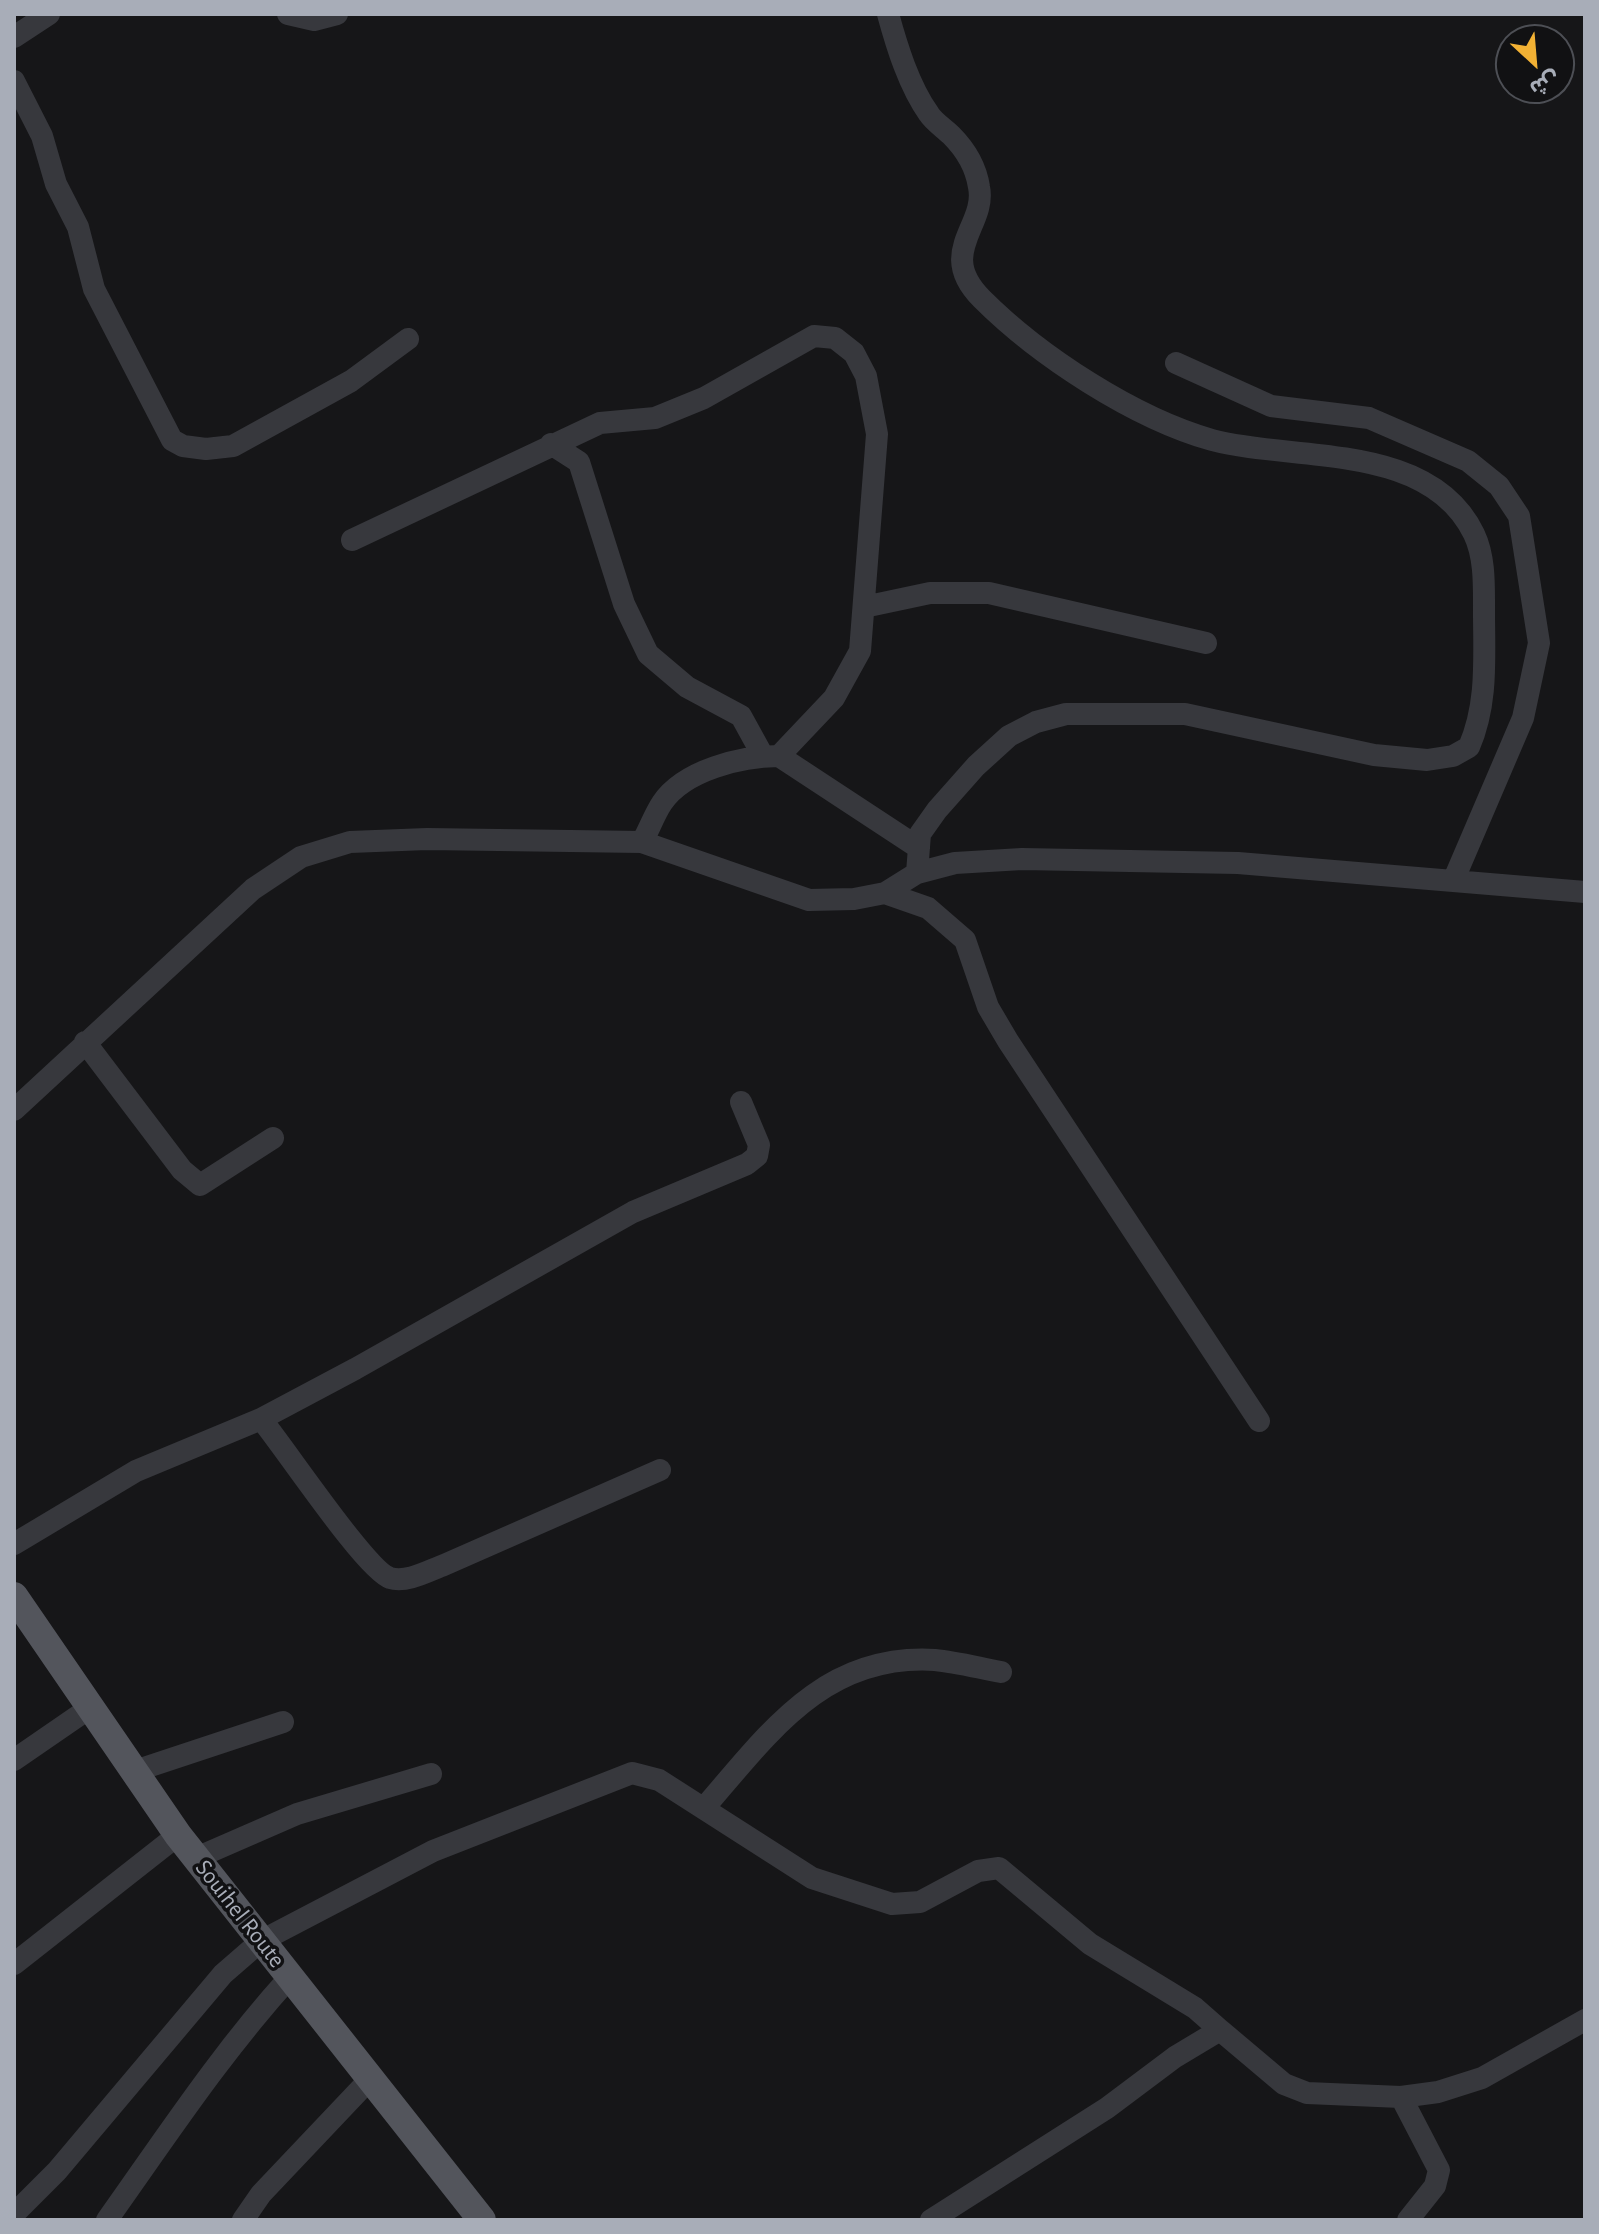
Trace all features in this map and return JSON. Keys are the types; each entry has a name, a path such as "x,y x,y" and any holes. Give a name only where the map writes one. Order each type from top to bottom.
{"main road":[{"name":"Souihel Route","path":"14,1596 178,1835 482,2220"}],"street":[{"path":"14,37 49,14"},
{"path":"288,14 314,20 337,14"},
{"path":"888,14 897,46 929,116 952,135 974,164 981,191 961,255 967,279 981,298 1068,367 1163,423 1213,440 1266,450 1335,456 1383,467 1425,483 1456,506 1474,534 1483,575 1484,702 1469,747 1453,756 1427,760 1374,755 1185,714 1066,714 1036,722 1009,736 937,810 920,834 917,873"},
{"path":"14,81 42,136 56,184 78,227 94,289 172,440 183,446 206,449 233,446 351,381 408,339"},
{"path":"352,540 600,423 655,418 704,398 814,336 835,338 854,353 866,376 877,434 860,651 849,677 771,756 715,769 689,779 673,790 662,803 642,842"},
{"path":"1176,363 1271,406 1369,418 1468,461 1499,486 1519,516 1539,643 1523,718 1454,879"},
{"path":"551,444 579,462 629,617 648,654 687,687 741,716 771,756 919,848"},
{"path":"864,607 930,593 989,593 1206,643"},
{"path":"14,1110 253,889 301,857 350,842 642,842 809,900 854,899 885,893 917,873 955,863 1022,859 1238,863 1585,892"},
{"path":"885,893 928,908 948,921 965,940 988,1007 1008,1041 1259,1421"},
{"path":"85,1042 182,1170 200,1185 273,1138"},
{"path":"14,1544 136,1471 261,1419 633,1212 747,1164 757,1156 759,1145 741,1102"},
{"path":"261,1419 357,1547 375,1568 391,1578 409,1578 444,1565 660,1470"},
{"path":"704,1808 792,1710 821,1687 855,1670 892,1661 936,1660 1001,1672"},
{"path":"14,1760 91,1707"},
{"path":"135,1771 283,1722"},
{"path":"14,2214 57,2171 214,1984 261,1941 433,1851 632,1773 649,1775 812,1878 892,1904 920,1902 978,1871 999,1868 1090,1944 1195,2008 1284,2084 1307,2093 1401,2097 1438,2092 1482,2078 1585,2020"},
{"path":"196,1858 297,1814 431,1774"},
{"path":"14,1964 178,1835"},
{"path":"107,2220 208,2076 245,2027 290,1977"},
{"path":"931,2220 1107,2108 1175,2057 1220,2030"},
{"path":"243,2220 261,2194 370,2079"},
{"path":"1401,2097 1439,2170 1435,2186 1408,2220"}]}
